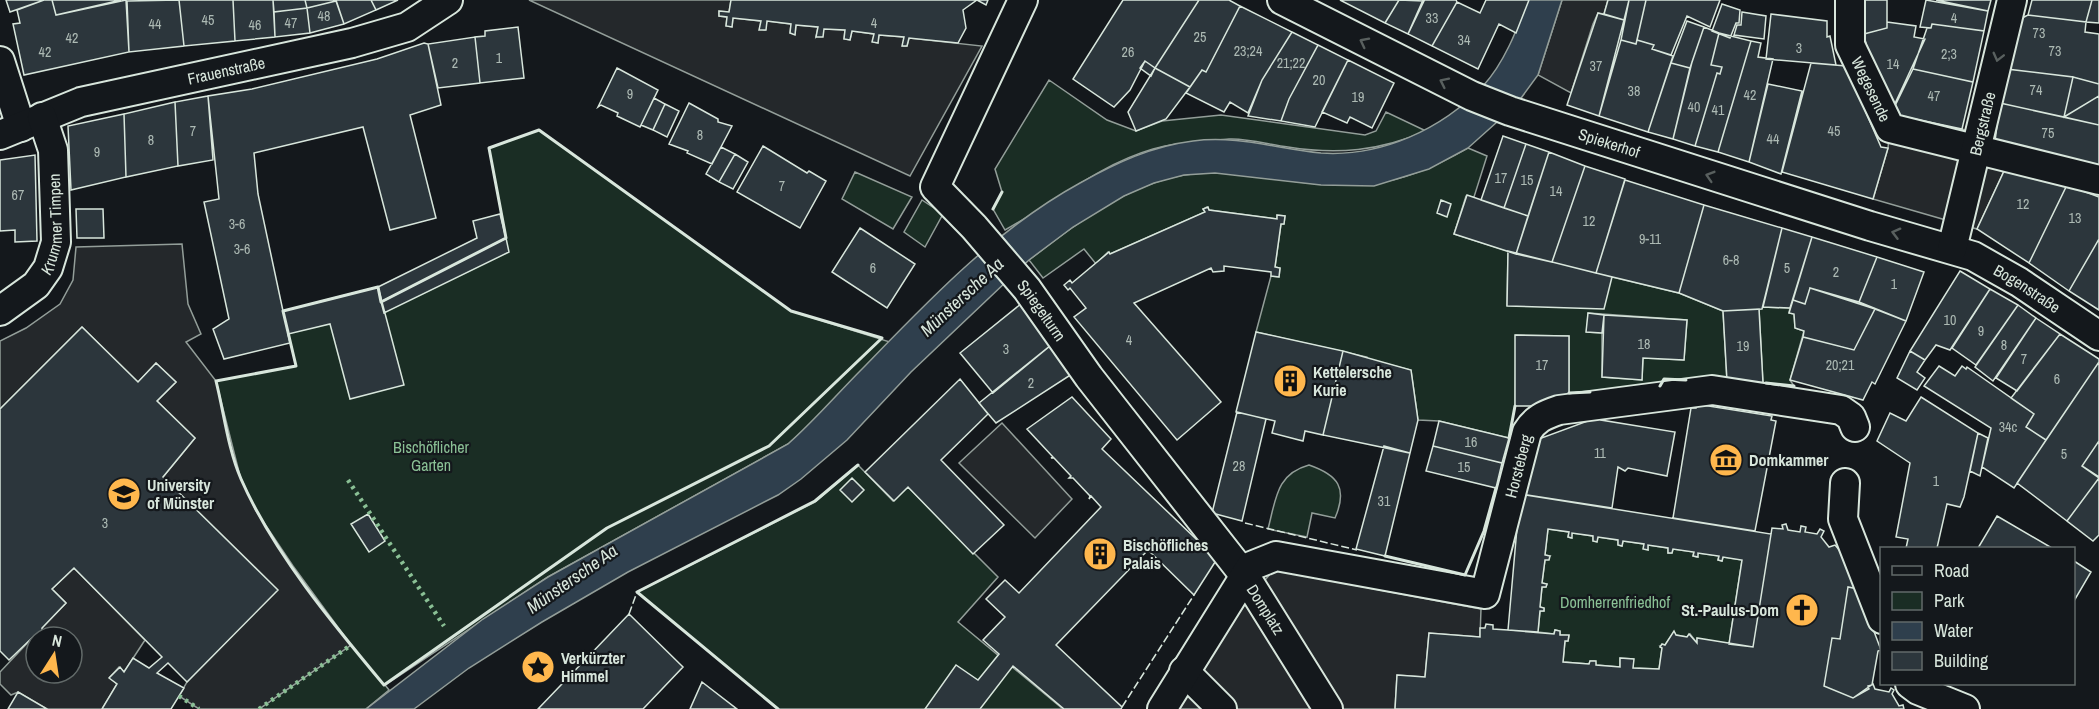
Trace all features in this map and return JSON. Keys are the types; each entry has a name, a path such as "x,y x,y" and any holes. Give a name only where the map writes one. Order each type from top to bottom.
{"street":[{"name":"Frauenstraße","path":"21,127 81,102 352,43 407,27 448,0"},
{"name":"Spiegelturm","path":"1023,0 934,187 974,227 1021,282 1089,377 1245,576"},
{"name":"Wegesende","path":"1850,0 1850,45 1890,128 2099,180"},
{"name":"Bergstraße","path":"1952,249 2012,0"},
{"name":"Spiekerhof","path":"1296,3 1472,96 1510,111 1870,226 1952,249"},
{"name":"Krummer Timpen","path":"0,61 21,127 53,150 56,242 48,268 36,285 0,311"},
{"name":"Bogenstraße","path":"1952,249 1986,262 2099,336"},
{"name":"Horsteberg","path":"1245,576 1251,566 1276,556 1485,594 1527,432 1537,420 1558,410 1712,390 1841,410 1851,417 1855,427"},
{"path":"1845,483 1843,519 1880,616"},
{"name":"Domplatz","path":"1162,709 1184,670 1245,576 1328,709"},
{"path":"1184,670 1222,709"},
{"path":"1912,685 1965,709"}],"green space":[{"path":"1049,80 1107,120 1136,131 1162,121 1221,115 1365,135 1376,131 1386,112 1426,131 1392,143 1358,150 1324,151 1236,139 1191,142 1153,149 1095,175 1005,230 993,209 1002,192 995,169"},
{"name":"Bischöflicher Garten","path":"539,130 791,311 890,342 821,415 788,444 548,577 385,685 389,690 366,709 259,709 350,645 288,563 259,518 239,475 216,381 296,366 283,311 378,287 381,301 506,238 489,148"},
{"path":"1468,148 1487,156 1474,197 1466,196 1454,234 1508,251 1507,305 1612,277 1679,293 1723,311 1727,381 1664,379 1658,389 1569,393 1569,336 1516,335 1515,406 1509,438 1439,421 1418,420 1411,370 1367,359 1367,357 1256,332 1271,276 1279,277 1280,268 1275,267 1281,224 1284,224 1285,216 1277,215 1277,219 1209,210 1207,207 1203,209 1205,212 1110,254 1108,252 1096,264 1084,249 1043,278 1029,260 1064,233 1121,197 1163,180 1184,175 1218,173 1304,183 1353,185 1396,179 1442,162","holes":["1588,313 1687,320 1684,360 1643,358 1642,380 1602,377 1602,333 1587,332"]},
{"path":"855,172 912,197 893,229 842,199"},
{"path":"922,200 943,214 925,247 904,232"},
{"path":"1763,307 1790,308 1789,313 1794,314 1795,328 1804,331 1790,380 1794,386 1763,383 1759,309"},
{"path":"858,465 893,501 908,487 998,577 958,622 1063,709 778,709 637,592 815,502"},
{"path":"1309,465 1327,473 1338,484 1340,498 1335,518 1312,513 1307,537 1268,529 1279,489 1284,481 1298,469"},
{"name":"Domherrenfriedhof","path":"1548,529 1569,532 1568,537 1571,538 1572,533 1593,536 1593,541 1597,541 1598,537 1618,540 1618,545 1622,546 1623,541 1644,544 1648,549 1648,545 1668,548 1668,553 1672,553 1673,549 1694,552 1693,556 1697,557 1698,553 1719,556 1718,560 1722,561 1723,557 1742,560 1729,644 1697,639 1697,643 1690,634 1687,637 1676,635 1674,632 1665,645 1660,646 1662,648 1659,669 1633,668 1633,659 1620,658 1620,667 1596,665 1595,661 1590,661 1589,664 1563,662 1565,641 1568,641 1569,636 1560,635 1560,631 1555,630 1554,634 1538,632 1540,611 1544,611 1544,608 1540,607 1542,587 1546,587 1547,584 1542,583 1545,560 1550,556 1545,555"}],"shaded area":[{"path":"529,0 731,0 729,12 719,11 719,16 727,17 726,26 732,27 733,18 761,21 760,29 765,30 767,21 791,24 790,33 795,34 796,25 818,27 816,37 824,29 845,30 844,39 850,40 852,31 874,34 873,42 878,43 879,35 904,37 903,46 907,46 909,38 982,46 910,176"},
{"path":"1562,0 1608,0 1604,14 1598,13 1593,24 1571,93 1538,75"},
{"path":"1891,114 1980,135 2005,169 1977,229 1873,199 1888,148"},
{"path":"182,244 188,304 201,334 186,342 216,381 240,476 256,511 351,645 259,709 199,709 179,696 187,682 232,636 163,477 195,438 157,401 176,382 156,363 138,382 82,327 0,409 0,341 26,328 60,304 73,280 76,247"},
{"path":"1002,423 1072,499 1035,538 959,463"},
{"path":"74,568 145,640 124,672 119,667 110,677 117,684 102,709 47,709 18,692 11,695 0,684 0,672 24,647 24,685 84,685 84,625 45,625 66,603 52,589"},
{"path":"1279,571 1481,609 1480,637 1429,633 1425,677 1397,675 1395,709 1176,709 1200,668 1248,600 1271,573"}],"water":[{"name":"Münstersche Aa","path":"1528,0 1562,0 1538,75 1516,105 1468,148 1429,169 1374,186 1321,185 1215,173 1184,175 1154,183 1124,196 1073,227 1029,260 911,372 847,440 801,479 778,495 628,572 542,622 469,668 414,709 366,709 483,619 548,577 788,444 965,267 1049,201 1121,162 1178,143 1226,140 1321,153 1344,153 1388,145 1410,137 1449,115 1491,77 1515,34"}],"building":[{"path":"6,0 44,0 10,12"},
{"path":"44,0 52,0 56,15 126,0 129,52 24,75 13,24 20,23 17,10"},
{"path":"52,0 121,0 56,15"},
{"path":"179,0 184,46 129,52 127,1"},
{"path":"179,0 233,0 235,41 184,46"},
{"path":"233,0 273,0 275,37 235,41"},
{"path":"273,0 305,0 307,8 274,12"},
{"path":"305,0 336,0 336,1 307,8"},
{"path":"336,0 371,0 376,10 344,24"},
{"path":"371,0 398,0 376,10"},
{"path":"731,0 977,0 963,10 966,28 958,43 909,38 907,46 902,46 904,37 879,35 878,43 872,42 874,34 852,31 850,40 844,39 845,30 824,29 823,37 816,37 818,27 796,25 795,35 790,33 791,24 767,21 766,30 759,30 761,21 733,18 732,27 726,26 727,17 719,16 719,11 729,12"},
{"path":"977,0 988,0 986,5"},
{"path":"1123,0 1199,0 1155,68 1145,61 1130,90 1114,107 1073,79"},
{"path":"1199,0 1229,0 1240,6 1206,72 1202,70 1190,87 1155,68"},
{"path":"1340,0 1399,0 1385,23"},
{"path":"1399,0 1424,1 1408,34 1385,23"},
{"path":"1423,0 1456,0 1457,2 1432,46 1408,34"},
{"path":"1486,0 1529,0 1516,33 1499,24 1478,69 1432,46 1457,2 1480,13"},
{"path":"1608,0 1629,0 1624,20 1604,14"},
{"path":"1629,0 1646,0 1636,44 1621,40"},
{"path":"1646,0 1720,0 1710,27 1687,16 1671,55 1652,49 1654,45 1637,40"},
{"path":"1860,0 1887,0 1887,28 1864,34"},
{"path":"1926,0 1988,11 1984,31 1932,24 1931,28 1920,27"},
{"path":"1936,0 1991,0 1988,11"},
{"path":"2032,0 2092,0 2086,22 2028,15"},
{"path":"2092,0 2099,0 2099,23 2086,22"},
{"path":"336,1 344,24 310,33 307,8"},
{"path":"1722,4 1740,10 1739,23 1736,23 1730,38 1712,31"},
{"path":"1240,6 1292,32 1262,80 1248,113 1230,102 1224,112 1186,93 1202,70 1206,72"},
{"path":"307,8 310,33 275,37 274,12"},
{"path":"1742,12 1766,16 1764,39 1734,35 1737,25 1741,25"},
{"path":"1598,13 1624,20 1599,116 1567,105"},
{"path":"1771,14 1827,21 1827,37 1830,36 1836,65 1766,59"},
{"path":"2028,15 2086,22 2085,32 2099,34 2099,84 2073,77 2007,69 2020,19"},
{"path":"1687,21 1704,27 1690,68 1671,63"},
{"path":"1887,22 1916,26 1914,37 1925,39 1892,110 1869,59 1864,34 1887,28"},
{"path":"1932,24 1984,31 1973,82 1913,69 1927,28 1931,28"},
{"path":"518,27 524,78 480,83 475,37 485,36 485,31"},
{"path":"1704,27 1719,33 1711,65 1722,67 1720,74 1717,73 1695,146 1673,139 1692,62"},
{"path":"1292,32 1318,45 1289,99 1281,121 1248,116 1262,80"},
{"path":"1719,33 1751,41 1718,152 1695,146 1717,73 1720,74 1722,67 1711,65"},
{"path":"475,37 480,83 438,88 428,44"},
{"path":"1621,40 1636,44 1637,40 1654,45 1652,49 1673,56 1648,132 1599,116"},
{"path":"1751,41 1761,43 1758,57 1773,59 1749,162 1718,152"},
{"path":"424,43 428,44 441,105 410,115 436,218 390,230 363,127 254,153 258,194 283,311 378,287 404,385 350,399 330,324 288,334 290,343 224,359 213,329 229,319 204,202 219,199 208,96 252,89 377,59"},
{"path":"1318,45 1348,60 1315,127 1281,121 1289,99"},
{"path":"1348,60 1394,83 1372,128 1350,117 1347,123 1322,112"},
{"path":"1145,61 1155,68 1151,76 1140,68"},
{"path":"1671,63 1690,68 1673,139 1648,132"},
{"path":"1811,63 1846,66 1881,147 1888,148 1873,199 1782,172"},
{"path":"617,68 658,90 640,127 617,116 618,113 601,105 598,107"},
{"path":"1155,68 1190,87 1166,119 1136,131 1128,112"},
{"path":"1913,69 1973,82 1962,129 1891,114"},
{"path":"2007,69 2073,77 2064,117 2000,103"},
{"path":"2073,77 2099,84 2099,96 2064,117"},
{"path":"1768,84 1802,91 1781,174 1749,162"},
{"path":"208,96 213,160 178,166 175,102"},
{"path":"2099,96 2099,125 2064,117"},
{"path":"654,98 665,104 653,130 641,125"},
{"path":"175,102 178,166 126,177 124,114"},
{"path":"689,103 718,119 718,122 732,126 712,164 669,144"},
{"path":"2000,103 2099,125 2099,165 1995,141"},
{"path":"665,104 679,111 667,137 653,130"},
{"path":"124,114 126,177 71,190 68,126"},
{"path":"1503,136 1526,144 1504,208 1481,200"},
{"path":"1526,144 1549,152 1528,216 1504,208"},
{"path":"763,146 807,173 809,171 826,181 800,228 737,192"},
{"path":"721,147 735,154 719,182 706,174"},
{"path":"1549,152 1585,166 1552,262 1516,254"},
{"path":"735,154 748,162 733,189 719,182"},
{"path":"35,155 37,241 15,242 15,230 0,231 0,160"},
{"path":"1585,166 1625,179 1596,273 1552,262"},
{"path":"2005,169 2067,185 2029,263 1977,229"},
{"path":"1625,180 1704,205 1679,293 1596,273"},
{"path":"2067,185 2099,197 2099,239 2069,291 2029,263"},
{"path":"1467,195 1528,216 1516,254 1454,234"},
{"path":"1441,200 1451,204 1447,217 1437,213"},
{"path":"1704,205 1782,228 1762,309 1723,311 1679,293"},
{"path":"1208,207 1209,210 1277,219 1277,215 1285,216 1284,224 1281,224 1275,267 1280,268 1279,277 1271,276 1271,272 1224,266 1224,271 1213,272 1211,268 1134,303 1221,402 1177,440 1074,317 1086,308 1070,288 1068,290 1064,285 1070,280 1072,283 1109,252 1110,254 1205,212 1203,209"},
{"path":"76,209 103,209 104,238 77,238"},
{"path":"500,214 506,238 381,302 378,287 477,238 473,221"},
{"path":"860,228 915,264 887,308 832,272"},
{"path":"1782,228 1812,237 1790,308 1763,307"},
{"path":"1812,237 1877,257 1859,302 1810,288 1805,304 1793,300"},
{"path":"506,238 509,252 384,313 381,302"},
{"path":"2099,239 2099,310 2069,291"},
{"path":"1508,251 1612,277 1604,309 1507,306"},
{"path":"1877,257 1924,272 1906,321 1859,302"},
{"path":"1960,271 1990,289 1950,350 1936,345 1925,360 1910,351"},
{"path":"1810,288 1875,309 1854,350 1803,337 1804,331 1795,328 1794,314 1789,313 1793,300 1805,304"},
{"path":"1990,289 2018,305 1976,365 1952,348"},
{"path":"1022,303 1051,345 993,393 960,353"},
{"path":"2018,305 2036,318 1993,381 1975,367"},
{"path":"1759,309 1763,383 1727,381 1723,311"},
{"path":"1875,309 1906,321 1875,384 1872,382 1863,400 1790,380 1803,337 1854,350"},
{"path":"1588,313 1604,315 1602,333 1586,332"},
{"path":"1604,315 1687,320 1684,360 1643,358 1642,380 1602,377"},
{"path":"2036,318 2060,334 2017,391 1996,378"},
{"path":"82,327 138,382 156,363 176,382 157,401 195,438 163,477 278,590 187,682 168,663 157,673 184,688 171,709 102,709 117,684 109,678 120,667 124,672 133,658 149,668 162,657 74,568 52,589 66,603 45,625 24,625 24,646 9,660 0,651 0,409"},
{"name":"Kettelersche Kurie","path":"1256,332 1343,351 1323,435 1305,431 1303,441 1272,433 1275,421 1236,412"},
{"path":"2060,334 2099,359 2099,362 2046,440 2026,427 2034,414 2011,398"},
{"path":"1515,335 1569,336 1569,406 1515,406"},
{"path":"1051,345 1072,374 996,423 979,403"},
{"path":"1343,351 1411,370 1418,420 1410,453 1323,435"},
{"path":"1910,351 1925,360 1917,372 1925,378 1917,390 1897,378"},
{"path":"2099,362 2099,441 2082,466 2099,478 2067,521 2017,483"},
{"path":"1939,366 1955,376 1962,366 1966,369 1967,367 2034,414 2026,427 2046,440 2014,488 1982,467 1991,428 1924,386"},
{"path":"960,379 988,414 941,460 1004,525 973,554 908,487 894,501 865,472"},
{"name":"Bischöfliches Palais","path":"1072,397 1111,439 1102,449 1217,559 1194,595 1148,550 1056,645 1122,707 1121,709 1064,709 1013,666 980,709 925,709 956,665 978,680 999,654 983,640 1005,617 986,599 1005,580 1019,593 1101,507 1091,496 1089,499 1090,496 1073,478 1069,478 1071,476 1054,458 1051,458 1053,457 1027,429"},
{"path":"1921,397 1978,433 1964,497 1960,507 1947,504 1937,547 1906,547 1908,539 1896,537 1910,463 1877,441 1890,413 1906,421"},
{"name":"Domkammer","path":"1696,404 1772,416 1771,420 1776,421 1755,531 1673,518 1691,408 1696,408"},
{"path":"1237,412 1266,419 1242,521 1212,513"},
{"path":"1601,416 1601,420 1675,432 1667,476 1628,468 1625,471 1618,467 1612,508 1520,494 1536,440"},
{"path":"1439,421 1509,438 1502,463 1433,446"},
{"path":"1978,433 1988,438 1980,476 1970,471"},
{"path":"2099,441 2099,477 2082,466"},
{"path":"1384,446 1410,453 1385,556 1356,549"},
{"path":"1433,446 1502,463 1496,488 1426,471"},
{"path":"852,478 864,490 852,502 840,490"},
{"path":"2099,478 2099,535 2093,541 2067,521"},
{"path":"1520,494 1771,534 1753,647 1729,644 1742,560 1723,557 1722,561 1718,560 1719,556 1698,553 1698,557 1693,556 1694,552 1673,549 1672,553 1668,553 1668,548 1648,545 1648,550 1643,549 1644,544 1623,541 1622,546 1618,545 1618,540 1598,537 1597,542 1593,541 1593,536 1572,533 1572,538 1568,537 1569,532 1548,529 1545,555 1550,556 1549,560 1545,560 1542,583 1547,584 1546,587 1542,587 1540,607 1544,608 1544,611 1540,611 1538,632 1508,630"},
{"path":"368,514 385,541 369,552 351,524"},
{"path":"1997,516 2050,547 1979,547"},
{"name":"St.-Paulus-Dom","path":"1786,524 1788,530 1800,532 1801,526 1806,527 1805,532 1817,534 1820,529 1824,531 1821,537 1829,547 1835,545 1841,552 1858,589 1848,587 1840,639 1832,638 1824,686 1853,698 1873,684 1875,689 1889,692 1891,688 1894,690 1892,694 1899,706 1903,705 1904,709 1395,709 1397,675 1425,677 1429,633 1480,637 1480,628 1485,628 1486,624 1493,625 1493,629 1554,634 1555,630 1560,631 1560,635 1569,635 1568,641 1565,641 1563,662 1589,664 1590,661 1596,661 1596,665 1620,667 1620,658 1634,659 1633,668 1659,669 1662,648 1660,647 1662,644 1665,645 1674,631 1676,635 1687,637 1689,634 1697,643 1697,638 1753,647 1772,528 1783,529 1782,525"},
{"path":"2075,562 2091,572 2075,599"},
{"path":"1848,587 1858,589 1880,650 1872,685 1853,698 1824,686 1832,638 1840,639"},
{"path":"629,614 683,667 643,709 538,709"},
{"path":"702,682 737,709 690,709"},
{"path":"18,692 47,709 8,709"}],"hedge":[{"path":"348,480 444,626"},
{"path":"259,709 351,645"},
{"path":"179,696 199,709"}],"fence":[{"path":"1245,523 1357,550"},
{"path":"629,614 637,592"},
{"path":"1122,707 1194,595"}],"wall":[{"path":"539,130 791,311 882,338 769,446 607,528 384,685 305,587 254,506 233,456 216,381 296,366 283,311 378,287 381,302 506,238 489,148 539,130"},
{"path":"993,209 1002,192"},
{"path":"1660,386 1664,379 1686,380"},
{"path":"1766,383 1794,386"},
{"path":"1569,393 1590,392"},
{"path":"1509,438 1515,406"},
{"path":"778,709 637,592 815,501 858,465"},
{"path":"1385,556 1465,575 1484,531 1496,488"}],"place":[{"name":"Kettelersche Kurie","path":"1290,381"},
{"name":"Domkammer","path":"1726,460"},
{"name":"University of Münster","path":"124,494"},
{"name":"Bischöfliches Palais","path":"1100,554"},
{"name":"St.-Paulus-Dom","path":"1802,610"},
{"name":"Verkürzter Himmel","path":"538,667"}]}
